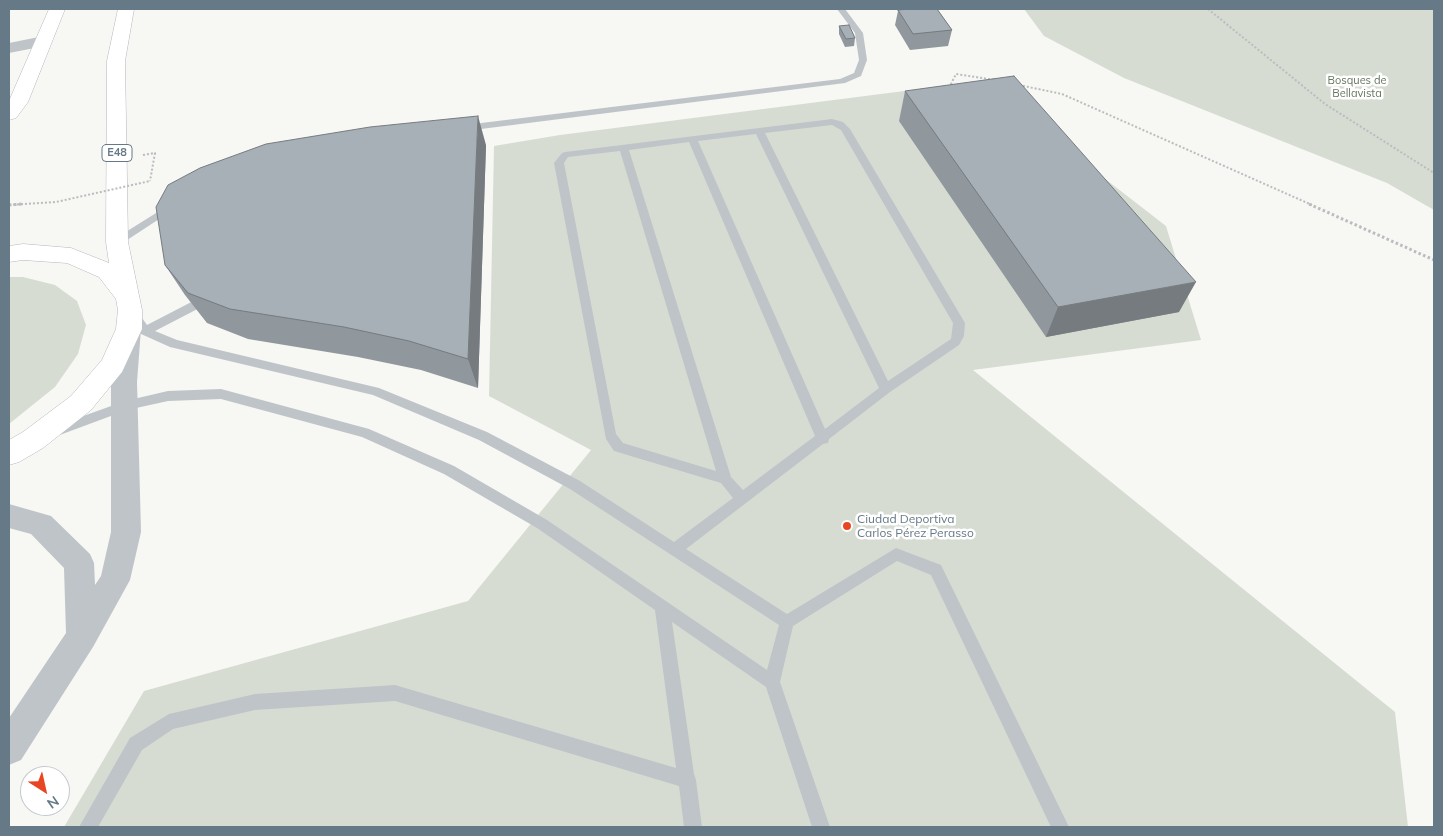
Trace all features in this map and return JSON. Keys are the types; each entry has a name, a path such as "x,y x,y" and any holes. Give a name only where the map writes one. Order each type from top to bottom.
{"main road":[{"path":"9,114 18,102 57,9"},
{"name":"E48","path":"126,9 116,61 117,242 133,317"},
{"path":"9,254 22,252 71,256 107,271 133,317 113,365 81,403 17,450"}],"street":[{"path":"9,48 44,41"},
{"path":"9,748 82,636 115,580 126,532 124,382 133,317"},
{"path":"9,516 40,524 79,563 82,636"}],"lane":[{"path":"453,130 842,81 858,74 863,60 859,33 841,9"},
{"path":"675,550 823,439 886,389 955,342 958,336 959,322 845,129 840,124 832,122 565,155 559,163 610,435 619,448 725,479"},
{"path":"759,131 886,389"},
{"path":"693,140 823,439"},
{"path":"624,148 725,479 742,499"},
{"path":"117,242 178,202"},
{"path":"133,317 220,292"},
{"path":"133,317 174,344 375,391 483,436 576,485 787,622"},
{"path":"17,450 125,406 168,396 221,394 365,433 449,470 542,524 772,682"},
{"path":"821,827 772,682 787,622 896,554 936,570 1060,827"},
{"path":"662,606 688,780 693,827"},
{"path":"88,827 136,744 169,722 255,702 395,693 588,748 622,761 688,780"}],"path":[{"path":"1208,9 1325,104 1434,173"},
{"path":"947,90 956,74 996,80"},
{"path":"1015,84 1062,94 1434,260"},
{"path":"9,205 56,202 150,181 155,153"}],"green space":[{"name":"Bosques de Bellavista","path":"1024,9 1434,9 1434,210 1387,183 1124,78 1044,36"},
{"name":"Ciudad Deportiva Carlos Pérez Perasso","path":"959,84 1007,103 1166,226 1201,340 973,370 1395,712 1408,827 64,827 144,691 468,601 591,450 489,396 494,146 560,135"},
{"path":"9,277 23,277 55,285 77,301 86,325 78,354 55,387 9,424"}],"building":[{"path":"937,9 952,30 913,34 898,10"},
{"path":"849,25 855,38 846,39 839,26"},
{"path":"1014,76 1196,282 1058,307 905,91"},
{"path":"478,116 468,359 409,341 344,327 230,309 188,293 165,265 156,207 168,185 200,168 266,144 370,127"}],"place":[{"name":"Ciudad Deportiva Carlos Pérez Perasso","path":"847,526"}]}
